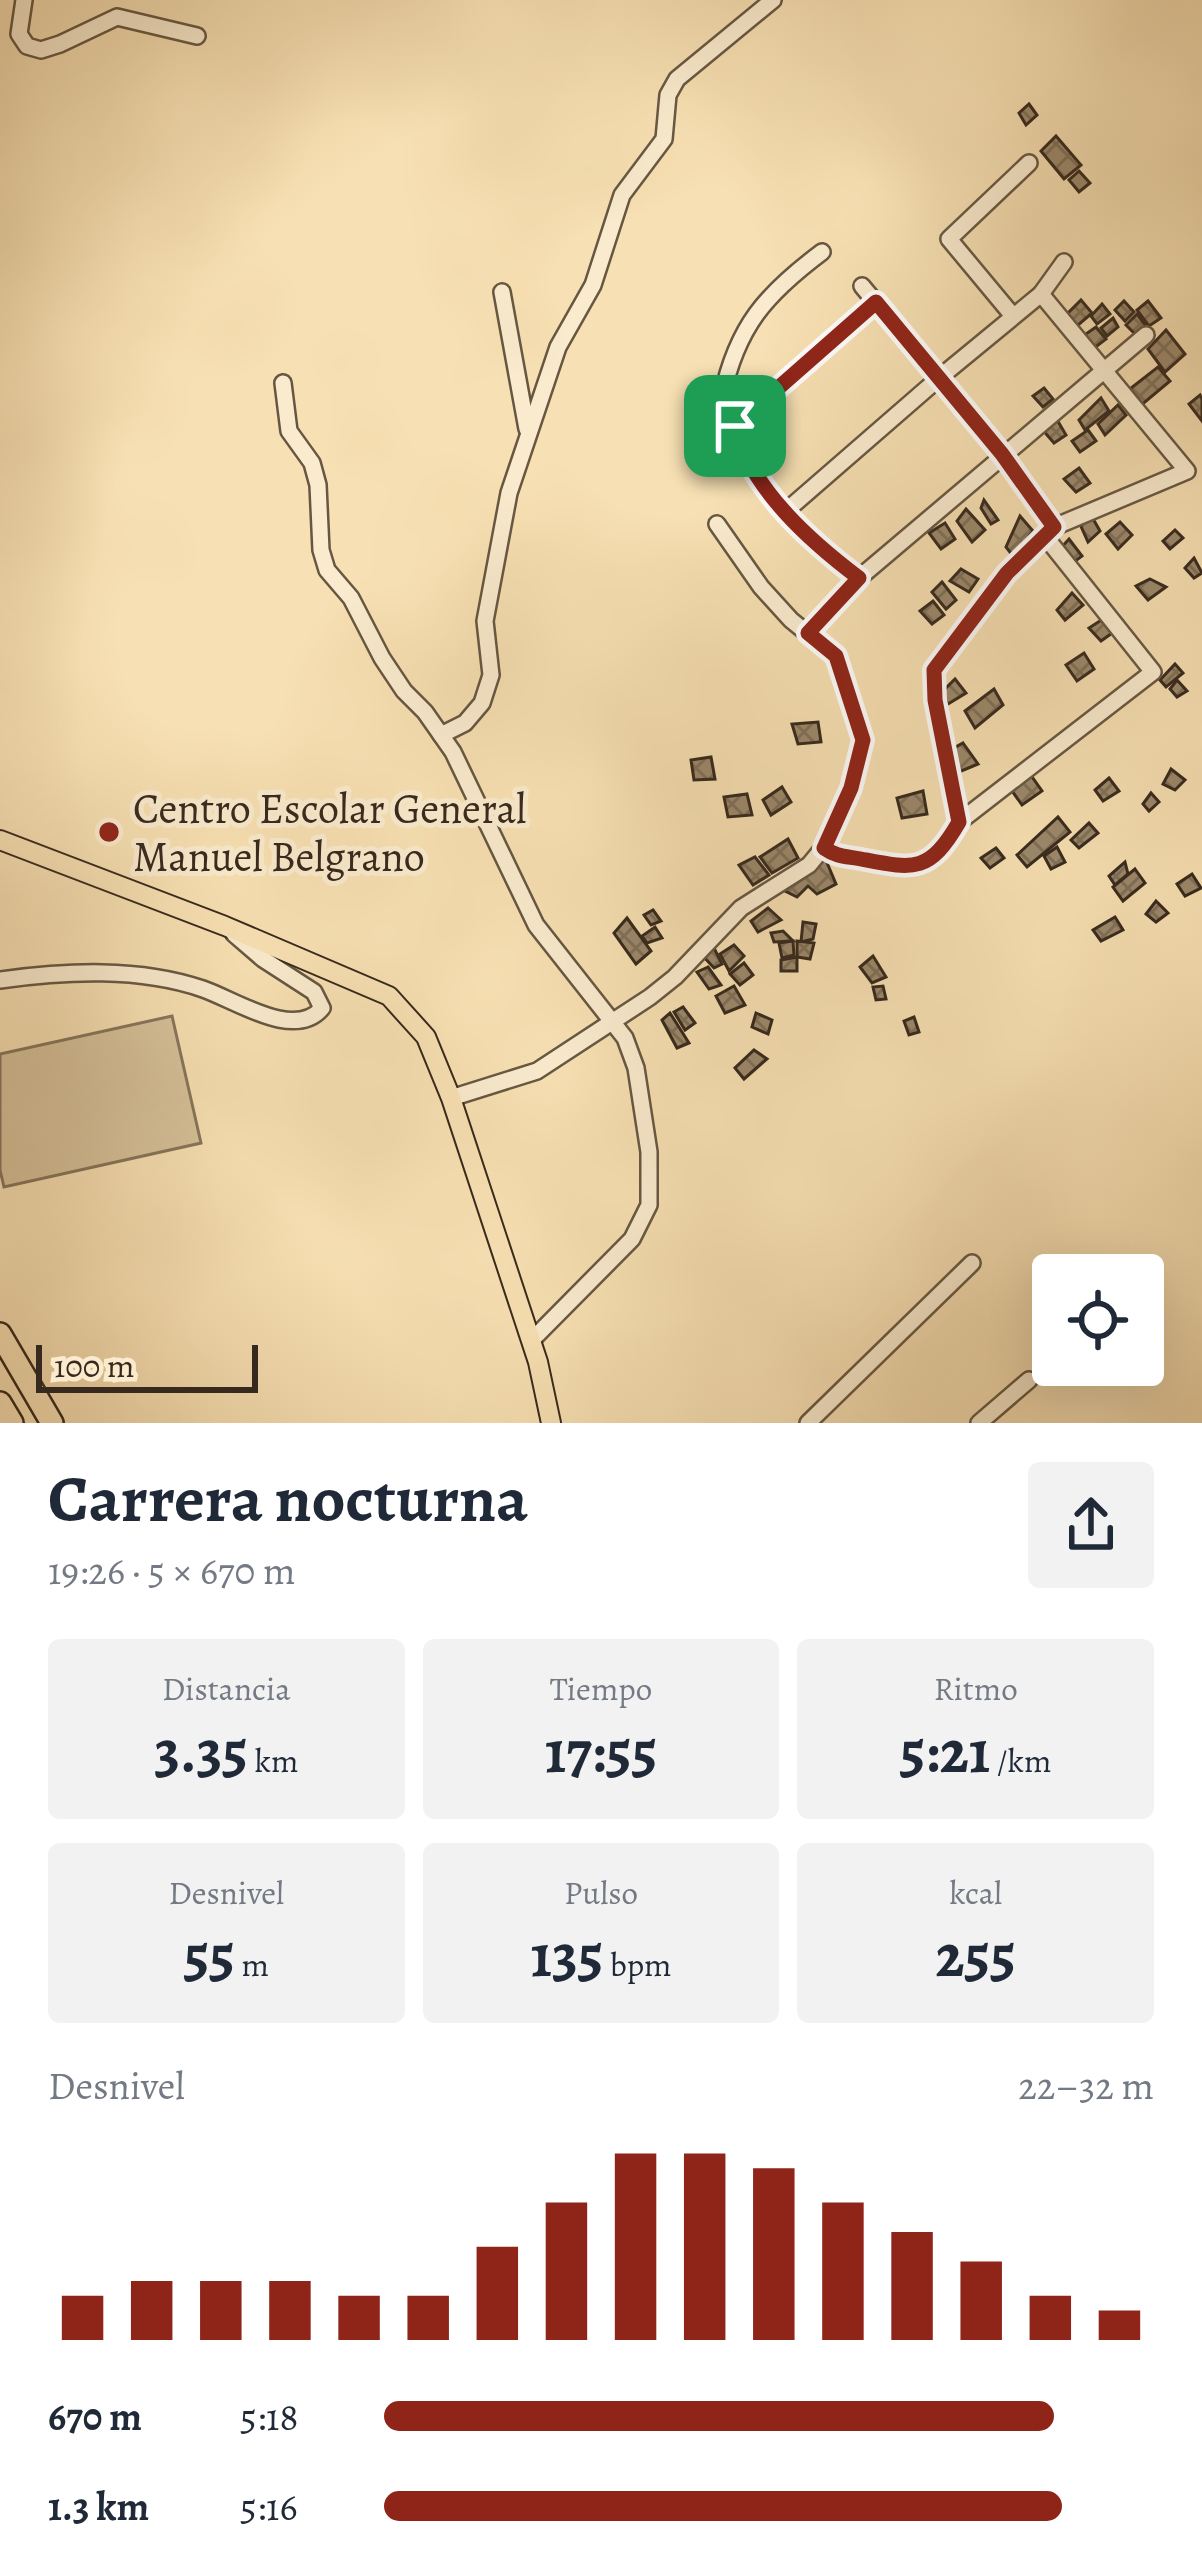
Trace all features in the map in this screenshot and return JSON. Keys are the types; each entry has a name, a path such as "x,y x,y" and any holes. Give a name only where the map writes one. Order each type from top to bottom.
{"highway":[{"path":"0,1334 52,1423"},
{"path":"0,1403 12,1423"}],"main road":[{"path":"0,840 389,995 426,1037 452,1098 531,1341 551,1423"}],"street":[{"path":"24,0 19,34 27,46 41,50 116,17 197,36"},
{"path":"441,735 465,723 482,703 491,675 485,621 508,493 567,328 593,286 622,195 664,139 668,95 677,79 773,0"},
{"path":"1013,316 949,239 1029,163"},
{"path":"822,252 761,304 740,336 722,397 739,442 786,512 859,578"},
{"path":"786,512 1041,295 1064,262"},
{"path":"824,848 838,857 914,867 945,848 959,822 1153,672 1049,531 1002,454 862,286"},
{"path":"502,292 528,432"},
{"path":"959,822 935,700 934,670 1007,573 1049,531 1187,471 1041,295"},
{"path":"735,426 876,302"},
{"path":"808,633 859,578 1146,335"},
{"path":"283,383 289,431 312,463 318,485 320,550 327,570 352,598 404,692 441,735 536,925 625,1038 642,1092 650,1152 649,1205 632,1239 531,1341"},
{"path":"452,1098 537,1071 613,1021 675,977 741,908 808,865 824,848 851,788 863,740 836,656 761,587 717,524"},
{"path":"0,980 147,976 193,986 284,1021 305,1023 315,1017 322,1009 314,992 263,959 225,926"},
{"path":"808,1423 972,1263"},
{"path":"979,1423 1029,1380"}],"shaded area":[{"path":"172,1016 201,1143 4,1187 0,1054"}],"building":[{"path":"1029,104 1037,115 1026,125 1019,113"},
{"path":"1056,136 1081,165 1064,179 1041,151"},
{"path":"1079,171 1090,183 1079,192 1069,180"},
{"path":"1081,300 1092,313 1077,326 1066,315"},
{"path":"1124,301 1134,312 1125,321 1115,310"},
{"path":"1148,301 1161,318 1149,326 1137,310"},
{"path":"1102,304 1110,314 1097,324 1091,316"},
{"path":"1137,314 1146,326 1136,335 1126,325"},
{"path":"1113,318 1118,327 1107,336 1101,328"},
{"path":"1096,327 1106,339 1093,349 1083,336"},
{"path":"1166,330 1185,354 1165,372 1148,349"},
{"path":"1158,367 1170,381 1139,407 1126,392"},
{"path":"1044,388 1053,399 1043,407 1033,396"},
{"path":"1200,395 1202,399 1202,421 1189,404"},
{"path":"1101,398 1109,411 1085,430 1079,420"},
{"path":"1118,405 1126,415 1105,435 1098,424"},
{"path":"1056,418 1066,435 1054,443 1041,428"},
{"path":"1088,430 1096,441 1080,452 1072,441"},
{"path":"1079,468 1090,483 1076,492 1064,479"},
{"path":"984,500 998,520 991,524 981,508"},
{"path":"966,509 985,530 972,542 957,521"},
{"path":"1020,516 1033,531 1013,556 1006,547"},
{"path":"1092,517 1100,531 1088,542 1080,524"},
{"path":"1120,522 1132,535 1118,549 1106,534"},
{"path":"945,523 955,539 941,549 929,533"},
{"path":"1175,530 1183,538 1170,549 1163,541"},
{"path":"1069,539 1082,556 1070,565 1058,551"},
{"path":"1194,558 1202,573 1194,578 1185,568"},
{"path":"961,569 978,579 969,592 950,581"},
{"path":"1150,579 1166,587 1148,600 1136,586"},
{"path":"942,582 956,600 946,609 932,592"},
{"path":"1072,593 1083,605 1065,620 1057,610"},
{"path":"933,601 944,615 932,624 920,611"},
{"path":"1106,617 1115,631 1101,641 1089,628"},
{"path":"1084,653 1094,669 1077,681 1066,665"},
{"path":"1175,664 1183,673 1166,687 1160,680"},
{"path":"955,679 966,693 948,704 941,693"},
{"path":"1177,680 1187,691 1177,697 1170,689"},
{"path":"994,689 1003,705 975,728 965,711"},
{"path":"818,722 821,742 798,744 792,724"},
{"path":"963,743 978,764 959,772 952,749"},
{"path":"711,757 715,779 694,780 691,760"},
{"path":"1171,769 1185,780 1175,790 1163,784"},
{"path":"1030,774 1042,791 1022,805 1010,788"},
{"path":"1109,778 1119,791 1103,801 1095,790"},
{"path":"782,787 791,802 771,815 763,800"},
{"path":"923,791 927,814 902,818 897,798"},
{"path":"1151,793 1159,802 1149,811 1143,804"},
{"path":"747,794 752,815 728,817 724,797"},
{"path":"1058,817 1070,832 1027,867 1017,855"},
{"path":"1089,823 1098,833 1079,848 1071,840"},
{"path":"788,839 798,858 772,873 760,857"},
{"path":"1057,847 1065,862 1051,869 1044,856"},
{"path":"996,848 1004,858 990,868 981,858"},
{"path":"755,857 769,875 753,885 739,865"},
{"path":"825,858 836,884 817,894 808,886 797,897 779,888"},
{"path":"1125,862 1128,874 1115,885 1109,876"},
{"path":"1135,869 1145,883 1123,901 1113,887"},
{"path":"1192,874 1201,888 1185,896 1177,884"},
{"path":"1156,901 1168,913 1156,922 1146,914"},
{"path":"768,908 781,920 758,932 751,921"},
{"path":"653,910 661,921 651,925 644,915"},
{"path":"1115,917 1123,930 1101,941 1093,930"},
{"path":"627,918 651,951 636,964 614,933"},
{"path":"803,922 816,924 813,939 801,942"},
{"path":"655,927 662,938 647,943 642,936"},
{"path":"783,931 793,941 774,942 771,933"},
{"path":"793,941 794,955 782,958 779,943"},
{"path":"797,941 814,943 810,959 797,957"},
{"path":"712,944 722,964 714,968 702,955"},
{"path":"734,945 744,956 729,971 720,954"},
{"path":"873,956 886,977 872,983 860,967"},
{"path":"797,957 797,971 781,971 781,960"},
{"path":"744,963 753,975 740,985 730,974"},
{"path":"708,967 721,985 709,989 697,972"},
{"path":"734,986 745,1005 725,1013 716,996"},
{"path":"883,986 886,999 876,1000 873,987"},
{"path":"683,1007 695,1023 685,1030 674,1012"},
{"path":"670,1013 689,1043 677,1048 662,1020"},
{"path":"756,1013 772,1020 768,1034 752,1027"},
{"path":"914,1017 919,1032 909,1035 904,1021"},
{"path":"754,1050 767,1059 744,1079 735,1068"}],"place":[{"name":"Centro Escolar General Manuel Belgrano","path":"109,832"}],"route":[{"path":"876,302 1002,454 1054,527 1007,573 934,670 935,700 959,822 945,848 914,867 838,857 824,848 851,788 863,740 836,656 808,633 859,578 831,557 773,497 739,442 735,426 876,302"}]}
